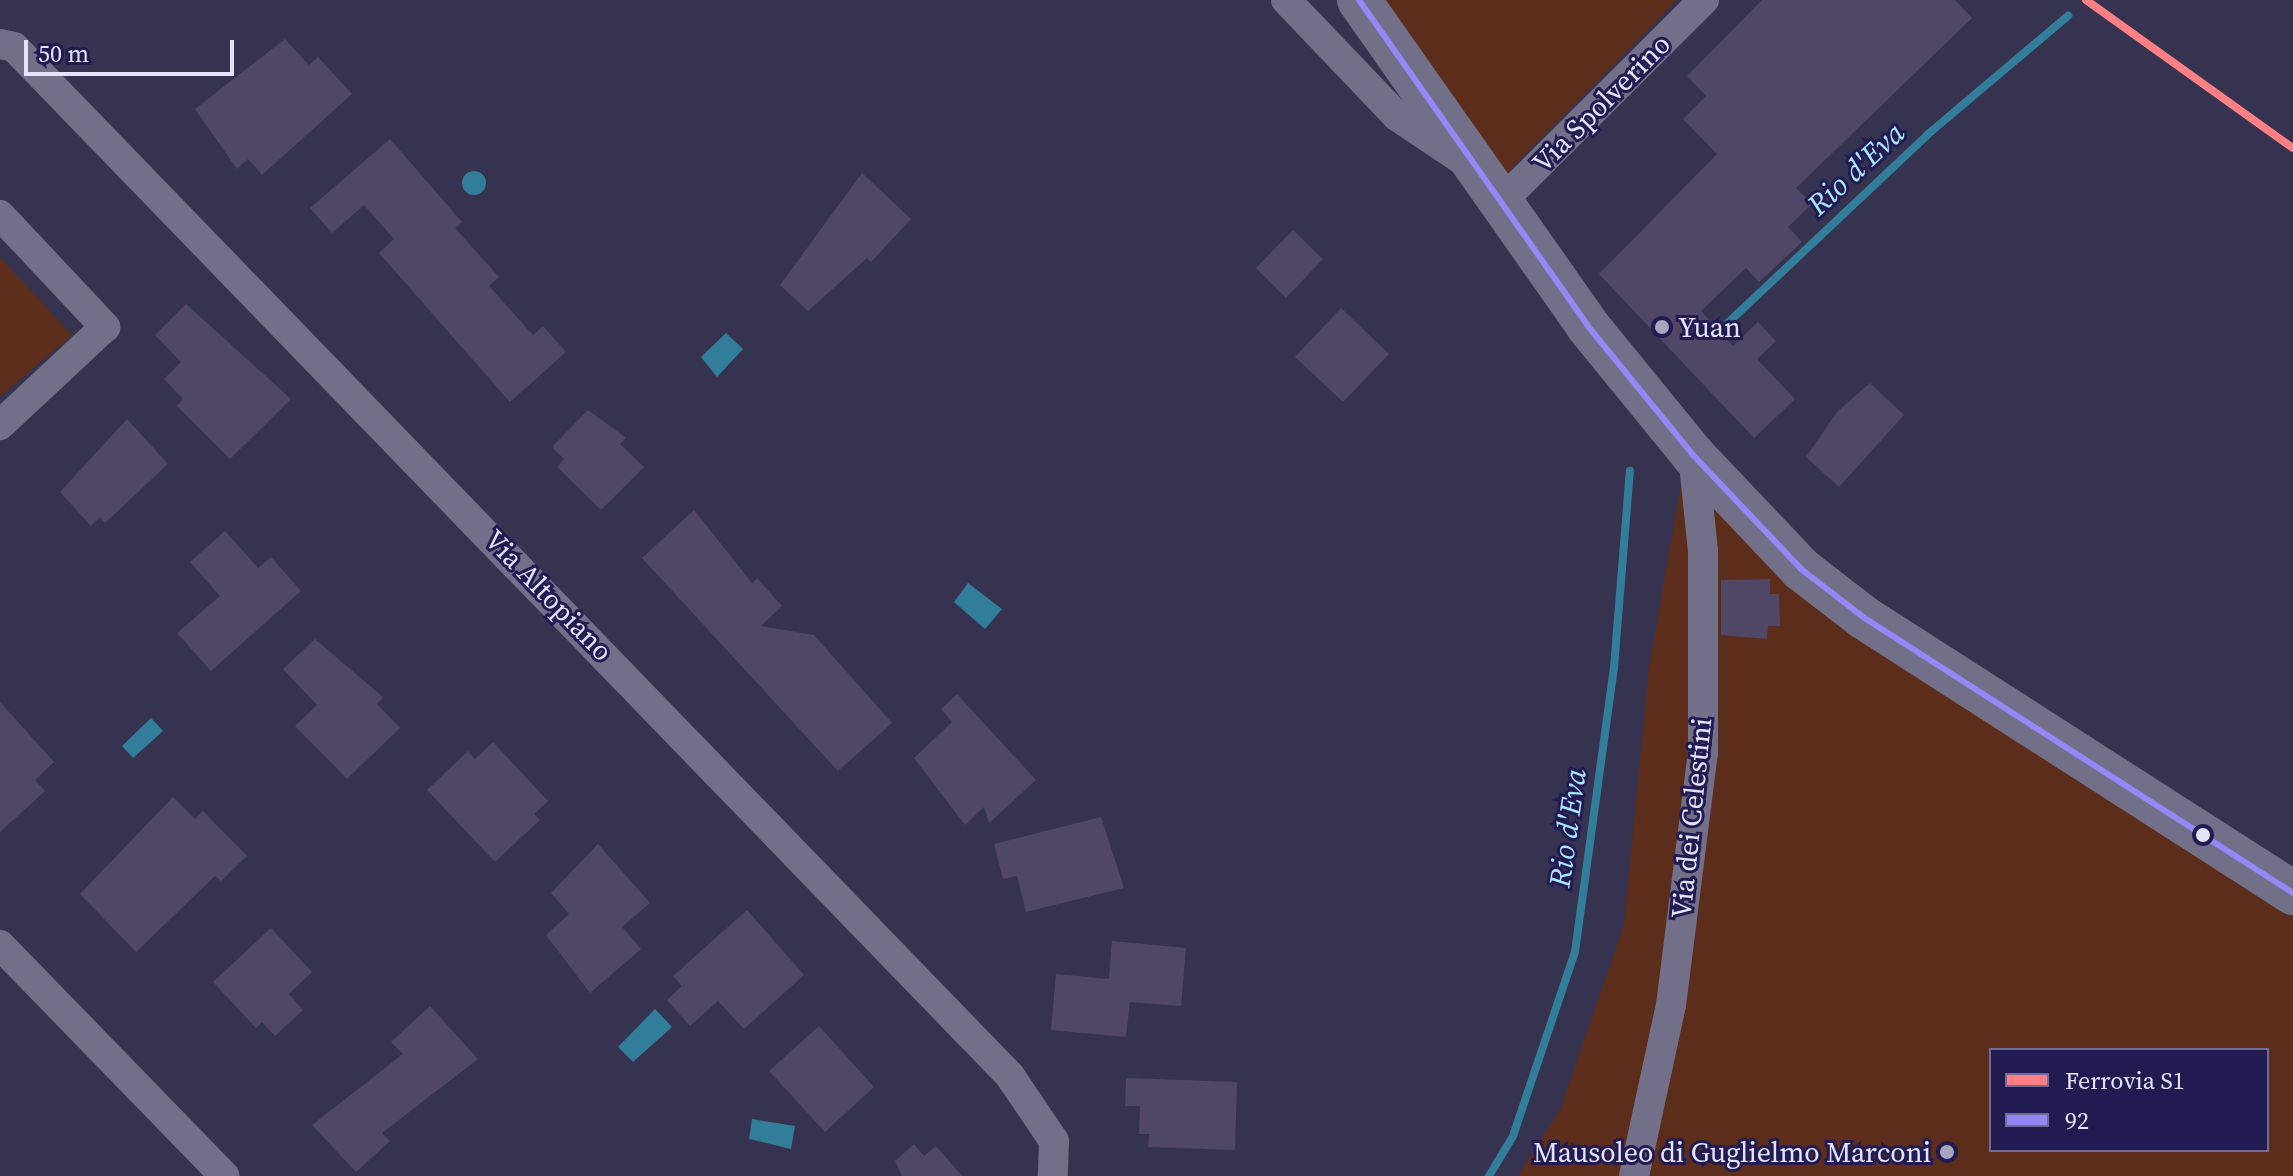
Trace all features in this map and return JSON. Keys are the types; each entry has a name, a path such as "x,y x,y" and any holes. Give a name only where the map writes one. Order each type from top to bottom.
{"main road":[{"path":"1359,0 1498,205 1693,455 1801,569 1863,617 2293,893"}],"street":[{"path":"1286,0 1397,116 1468,164"},
{"name":"Via Spolverino","path":"1498,205 1704,0"},
{"name":"Via Altopiano","path":"0,44 25,58 1010,1076 1054,1141 1053,1176"},
{"path":"0,215 105,327 0,425"},
{"name":"Via dei Celestini","path":"1634,1176 1671,1005 1703,752 1703,551 1693,455"},
{"path":"0,945 225,1176"}],"shaded area":[{"path":"1378,0 1677,0 1504,176"},
{"path":"0,257 72,335 0,397"},
{"path":"1681,485 2293,893 2293,1176 1518,1176 1560,1110 1624,925 1649,667"}],"water":[{"path":"474,171 483,174 486,183 483,192 474,195 465,192 462,183 465,174"},
{"path":"726,333 743,349 717,377 701,357"},
{"path":"968,583 1002,609 985,629 954,602"},
{"path":"151,718 163,731 133,758 122,746"},
{"path":"655,1009 672,1027 633,1062 618,1047"},
{"path":"752,1119 795,1126 791,1149 749,1139"}],"building":[{"path":"1762,0 1955,0 1972,18 1796,188 1812,204 1788,227 1802,242 1759,282 1746,268 1701,311 1733,346 1758,322 1776,341 1757,359 1795,399 1754,438 1599,274 1717,154 1683,119 1706,96 1687,76"},
{"path":"285,39 309,65 318,57 352,94 262,175 248,159 237,169 195,109"},
{"path":"390,139 462,222 455,228 499,277 489,286 533,335 543,326 566,352 510,402 379,253 394,239 364,205 332,233 310,208"},
{"path":"862,173 911,219 871,262 867,258 808,311 780,285"},
{"path":"1293,230 1323,259 1286,298 1256,268"},
{"path":"186,304 291,399 230,459 177,406 183,399 164,379 181,362 155,335"},
{"path":"1341,308 1389,354 1343,402 1295,357"},
{"path":"1870,383 1904,415 1839,487 1806,457 1837,412"},
{"path":"588,410 626,438 620,444 644,467 601,510 557,467 564,459 552,447"},
{"path":"127,419 168,464 105,523 100,517 91,526 60,492"},
{"path":"694,510 752,583 757,578 782,606 761,626 814,635 892,723 838,771 642,558"},
{"path":"225,531 258,568 271,557 301,591 211,671 177,633 220,596 190,562"},
{"path":"1770,579 1770,594 1779,594 1780,626 1768,626 1767,639 1721,635 1721,580"},
{"path":"315,639 383,697 377,704 400,728 347,779 295,726 317,705 283,669"},
{"path":"957,694 1036,780 989,823 984,807 965,825 914,758 952,722 941,709"},
{"path":"0,702 54,762 35,780 45,791 0,832"},
{"path":"493,742 548,801 534,814 540,820 495,862 427,790 468,751 475,759"},
{"path":"173,797 195,819 203,811 247,856 221,881 215,876 136,952 80,894"},
{"path":"1101,817 1124,888 1026,912 1017,876 1003,879 994,844"},
{"path":"598,844 650,903 622,927 641,949 590,993 546,935 569,914 551,893"},
{"path":"747,910 804,975 744,1029 718,1001 690,1026 667,1000 682,986 673,976"},
{"path":"271,928 312,972 289,994 303,1010 275,1036 262,1022 256,1028 213,982"},
{"path":"1112,941 1186,948 1181,1006 1130,1002 1126,1037 1051,1030 1056,974 1109,979"},
{"path":"430,1006 478,1059 382,1133 390,1141 356,1172 312,1125 403,1054 391,1042"},
{"path":"819,1026 874,1087 825,1132 769,1071"},
{"path":"1126,1078 1237,1082 1235,1150 1148,1147 1149,1134 1139,1134 1140,1106 1125,1106"},
{"path":"914,1144 924,1156 936,1146 962,1176 902,1176 895,1161"}],"waterway":[{"name":"Rio d'Eva","path":"1714,336 1927,135 2068,16"},
{"name":"Rio d'Eva","path":"1489,1176 1513,1136 1575,952 1614,668 1630,471"}],"rail line":[{"name":"S1","path":"2086,0 2293,148"}],"transit line":[{"name":"92","path":"1359,0 1587,325 1693,455 1801,569 1863,617 2293,893"}],"place":[{"name":"Yuan","path":"1662,327"},
{"name":"Mausoleo di Guglielmo Marconi","path":"1947,1152"}]}
